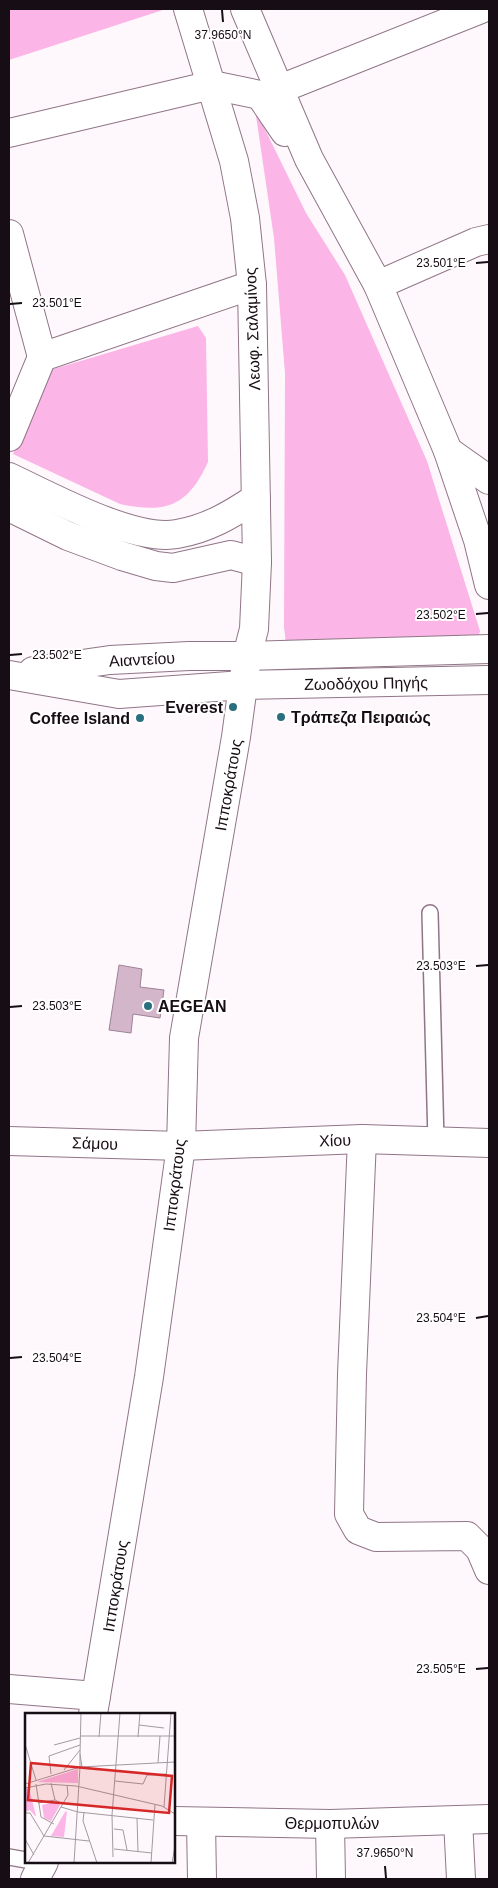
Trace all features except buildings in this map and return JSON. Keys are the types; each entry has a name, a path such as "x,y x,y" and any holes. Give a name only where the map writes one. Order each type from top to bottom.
{"main road":[{"name":"Λεωφ. Σαλαμίνος","path":"188,9 234,161 244,218 252,285 257,562 254,629 247,656"},
{"path":"245,9 270,92 378,285 448,451 478,540 489,585"},
{"path":"9,133 212,85 270,92 481,9"},
{"path":"9,234 42,358 9,437"},
{"path":"378,285 476,242 489,239"},
{"path":"42,358 252,285"},
{"path":"448,451 489,480"},
{"path":"9,477 118,526 146,533 175,534 208,526 231,515 256,498"},
{"path":"9,506 68,536 122,556 156,566 173,568 231,555 257,562"},
{"name":"Ζωοδόχου Πηγής","path":"247,656 489,649"},
{"name":"Αιαντείου","path":"9,675 110,660 189,656 247,656"},
{"name":"Ιπποκράτους","path":"95,1705 149,1377 180,1146 184,1038 236,737 247,656"},
{"name":"Αιαντείου","path":"9,675 119,694 243,685"},
{"name":"Ζωοδόχου Πηγής","path":"243,685 489,680"},
{"path":"362,1139 352,1374 349,1514 358,1530 376,1537 467,1536 480,1549 489,1570"},
{"name":"Χίου","path":"180,1146 362,1139 489,1143"},
{"name":"Σάμου","path":"9,1141 180,1146"},
{"path":"9,1689 95,1705"},
{"name":"Θερμοπυλών","path":"175,1821 330,1824 489,1819"},
{"path":"458,1820 461,1879"},
{"path":"201,1822 202,1879"},
{"path":"330,1824 331,1879"}],"lane":[{"path":"430,913 436,1141"},
{"path":"9,1858 25,1862"}],"shaded area":[{"path":"9,9 166,9 9,60"},
{"path":"255,109 306,213 345,275 427,461 480,631 477,641 286,644 284,627 285,373 274,238"},
{"path":"198,326 206,338 208,462 192,489 183,497 163,507 150,508 120,504 13,454 47,371"}],"place":[{"name":"Everest","path":"233,707"},
{"name":"Τράπεζα Πειραιώς","path":"281,717"},
{"name":"Coffee Island","path":"140,718"},
{"name":"AEGEAN","path":"148,1006"}]}
